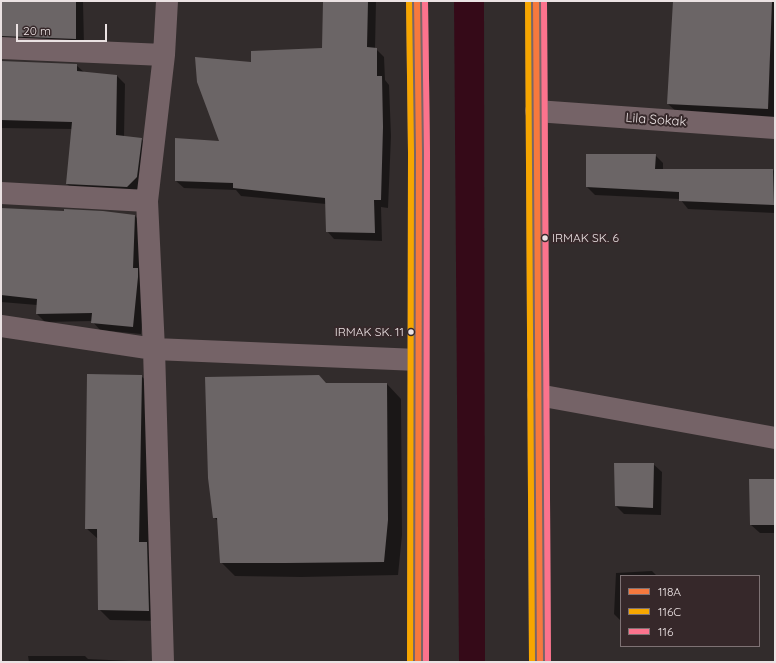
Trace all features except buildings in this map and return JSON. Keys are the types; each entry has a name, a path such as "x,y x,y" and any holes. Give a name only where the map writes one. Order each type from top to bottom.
{"main road":[{"path":"417,1 419,153 418,662"},
{"path":"536,1 540,662"}],"street":[{"path":"162,662 154,350 147,201 164,55 167,1"},
{"path":"1,48 164,55"},
{"name":"Lila Sokak","path":"536,111 775,128"},
{"path":"1,193 147,201"},
{"path":"1,326 154,350 418,360"},
{"path":"538,395 775,438"}],"shaded area":[{"path":"454,1 484,1 485,662 459,662"}],"transit line":[{"name":"116C","path":"409,1 411,153 410,662"},
{"name":"118A","path":"417,1 419,153 418,662"},
{"name":"116","path":"425,1 427,153 426,662"},
{"name":"116C","path":"528,1 532,662"},
{"name":"118A","path":"536,1 540,662"},
{"name":"116","path":"544,1 548,662"}],"place":[{"name":"IRMAK SK. 6","path":"545,238"},
{"name":"IRMAK SK. 11","path":"411,332"}]}
